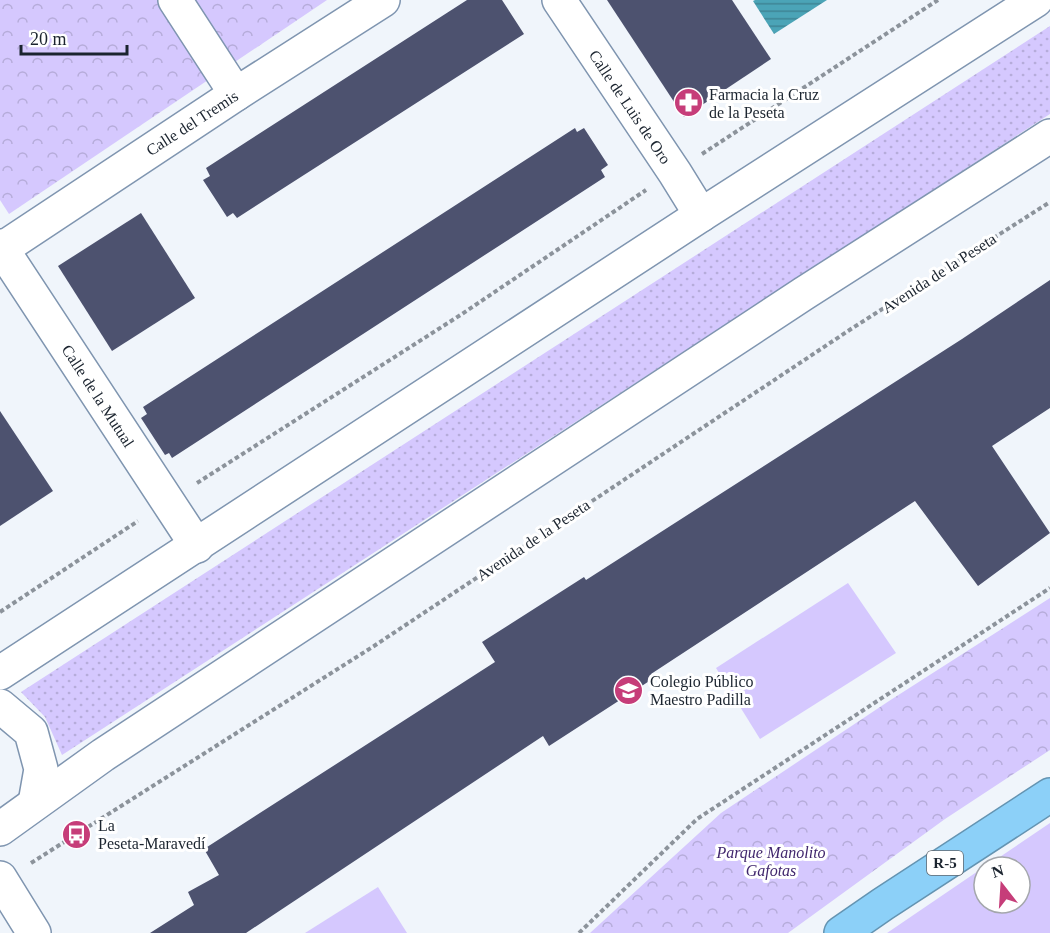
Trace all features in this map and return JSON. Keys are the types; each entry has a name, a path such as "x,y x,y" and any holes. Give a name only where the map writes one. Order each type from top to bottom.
{"highway":[{"name":"R-5","path":"841,933 892,897 1050,795"}],"street":[{"path":"175,0 236,94"},
{"name":"Calle del Tremis","path":"1,247 383,0"},
{"name":"Calle de Luis de Oro","path":"559,0 675,173 700,215"},
{"path":"0,673 700,215 1036,0"},
{"path":"0,829 113,748 804,294 1050,136"},
{"name":"Calle de la Mutual","path":"1,247 197,546"},
{"path":"0,706 31,732 41,768 35,803"},
{"path":"14,872 34,933"}],"path":[{"path":"700,156 938,0"},
{"path":"195,484 462,314 652,187"},
{"name":"Avenida de la Peseta","path":"14,872 374,646 851,329 1050,202"},
{"path":"0,612 139,520"},
{"path":"579,933 697,819 1050,588"}],"green space":[{"path":"0,0 327,0 9,214 0,200"},
{"path":"1050,26 1050,114 62,755 45,717 21,692"},
{"path":"848,583 896,653 760,739 716,668"},
{"name":"Parque Manolito Gafotas","path":"1050,598 1050,750 945,819 788,933 590,933 721,813 889,701"},
{"path":"1050,823 1050,933 887,933 972,875 972,915 1032,915 1032,855 1003,855"},
{"path":"378,887 407,933 305,933"}],"water":[{"path":"827,0 774,34 753,1"}],"building":[{"path":"467,0 502,0 524,34 237,218 233,213 227,217 203,180 210,176 206,168"},
{"path":"607,0 732,0 771,59 684,117"},
{"path":"575,128 577,132 584,128 608,165 601,170 605,177 172,458 169,453 165,455 141,418 147,414 143,407"},
{"path":"141,213 195,298 112,351 58,266"},
{"path":"1050,280 1050,408 992,446 1050,533 978,586 915,501 651,674 654,678 549,746 543,736 246,933 150,933 194,905 188,892 219,875 204,849 495,662 482,642 584,577 586,580"},
{"path":"0,411 53,491 0,526"}],"place":[{"name":"Farmacia la Cruz de la Peseta","path":"688,103"},
{"name":"Colegio Público Maestro Padilla","path":"629,690"},
{"name":"La Peseta-Maravedí","path":"77,834"}]}
